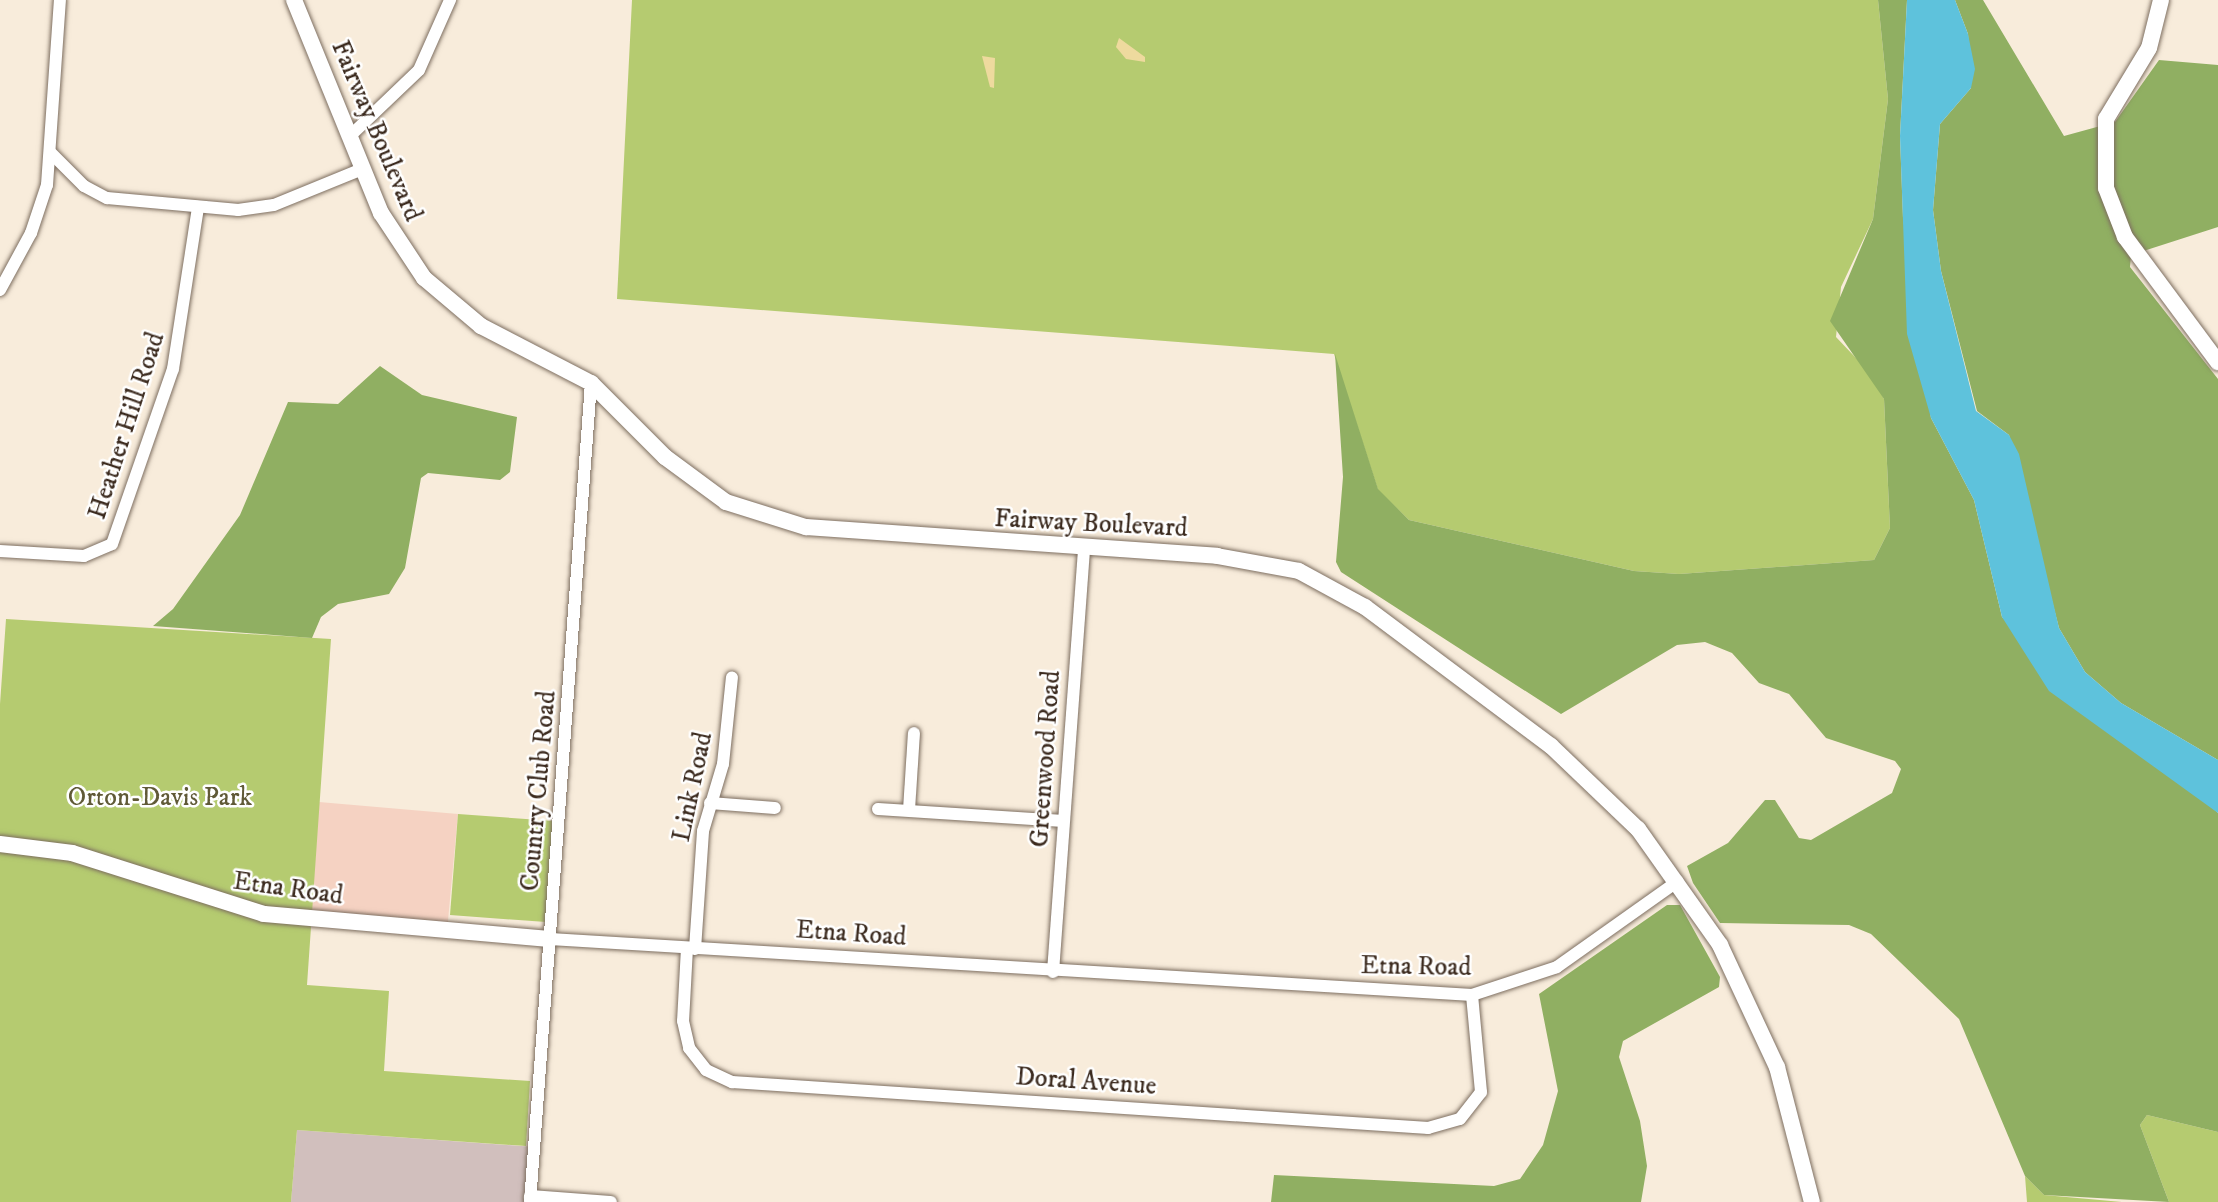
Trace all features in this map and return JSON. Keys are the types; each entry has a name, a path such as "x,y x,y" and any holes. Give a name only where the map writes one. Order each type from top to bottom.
{"street":[{"path":"0,290 41,209 50,152 60,0"},
{"name":"Fairway Boulevard","path":"294,0 362,169 405,254 442,296 491,331 591,383 695,482 770,520 859,533 1233,557 1328,584 1573,764 1678,881 1720,945 1767,1039 1812,1202"},
{"path":"350,136 419,70 450,0"},
{"path":"2161,0 2149,48 2106,119 2106,188 2125,237 2218,362"},
{"path":"50,152 95,194 198,207 274,205 362,169"},
{"name":"Heather Hill Road","path":"0,551 83,556 112,544 173,369 198,207"},
{"name":"Country Club Road","path":"530,1199 591,383"},
{"name":"Greenwood Road","path":"1053,972 1084,549"},
{"name":"Link Road","path":"691,949 709,803 729,733 732,677"},
{"path":"909,810 914,733"},
{"path":"709,803 775,808"},
{"path":"878,809 1064,821"},
{"name":"Etna Road","path":"0,844 72,853 264,914 691,949 1472,995 1558,968 1678,881"},
{"name":"Doral Avenue","path":"691,949 683,1021 688,1048 706,1070 732,1082 1428,1128 1460,1119 1480,1092 1472,995"},
{"path":"530,1199 611,1202"}],"shaded area":[{"path":"319,802 458,814 447,931 311,920"},
{"path":"297,1130 535,1147 531,1202 291,1202"}],"green space":[{"path":"632,0 1878,0 1888,99 1873,219 1841,287 1836,337 1873,376 1884,399 1890,528 1874,560 1679,574 1634,571 1409,520 1378,490 1334,354 617,299"},
{"path":"1878,0 1907,0 1900,136 1903,218 1931,418 1974,500 2002,617 2218,813 2218,1132 2147,1115 2140,1125 2169,1202 2044,1195 2025,1176 1959,1019 1871,934 1849,925 1720,923 1693,883 1687,866 1728,843 1765,800 1775,800 1799,838 1811,840 1892,793 1901,769 1895,761 1826,738 1789,694 1759,683 1732,653 1705,642 1677,645 1561,714 1341,572 1336,562 1343,477 1335,354 1378,489 1409,520 1634,571 1679,574 1874,560 1890,528 1884,399 1830,321 1873,219 1888,99"},
{"path":"1955,0 1983,0 2064,136 2115,122 2159,60 2218,65 2218,227 2131,255 2130,267 2218,379 2218,760 2121,703 2085,672 2059,628 2009,435 1977,411 1941,271 1933,210 1940,124 1971,88 1968,34"},
{"path":"380,366 422,395 517,417 510,472 500,480 428,473 421,478 405,568 389,594 338,604 321,617 312,638 153,626 173,609 240,515 288,402 338,404"},
{"name":"Orton-Davis Park","path":"6,619 331,639 307,985 389,991 384,1071 530,1081 526,1146 297,1130 291,1202 0,1202 0,704"},
{"path":"458,814 554,821 546,922 450,915"},
{"path":"1667,905 1680,905 1720,977 1719,987 1623,1041 1619,1057 1640,1121 1647,1166 1641,1202 1271,1202 1274,1175 1494,1186 1520,1179 1543,1145 1558,1091 1539,994"},
{"path":"2147,1115 2218,1132 2218,1202 2169,1202 2140,1125"},
{"path":"2025,1176 2044,1195 2122,1202 2027,1202"}],"sand":[{"path":"1119,38 1145,57 1145,62 1126,59 1116,47"},
{"path":"982,56 995,58 994,88 990,87"}],"water":[{"path":"1907,0 1955,0 1968,34 1975,69 1971,88 1940,124 1933,210 1941,271 1976,411 2009,435 2019,454 2059,628 2085,672 2121,703 2218,760 2218,813 2049,691 2002,617 1974,500 1931,418 1907,334 1900,136"}]}
